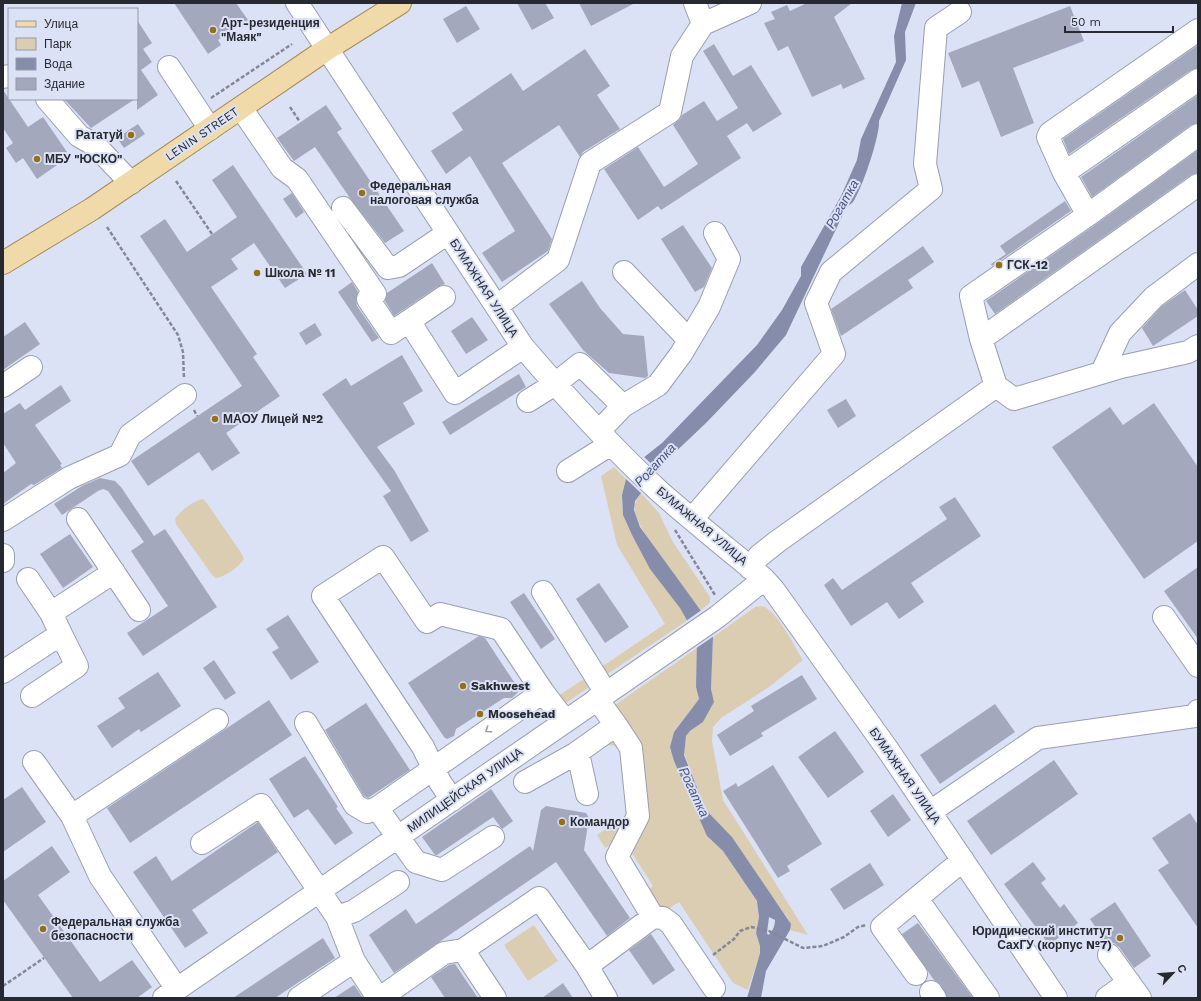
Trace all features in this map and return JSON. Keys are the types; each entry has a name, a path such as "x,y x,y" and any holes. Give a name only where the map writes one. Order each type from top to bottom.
{"main road":[{"name":"LENIN STREET","path":"3,263 92,209 327,49 400,3"}],"street":[{"name":"БУМАЖНАЯ УЛИЦА","path":"297,3 524,347 555,384 659,491 683,523 757,573 773,589 930,812 1056,998"},
{"path":"695,3 703,24"},
{"path":"497,306 558,260 590,163 670,112 682,56 703,24 750,3"},
{"path":"683,523 834,354 816,303 831,272 931,189 925,164 936,28 960,12"},
{"path":"1088,215 1064,173 1048,137 1050,133 1198,30"},
{"path":"169,67 210,129"},
{"path":"1064,173 1198,80"},
{"path":"49,100 79,136 95,145 131,183"},
{"path":"241,108 282,168 298,179 374,294 368,299 391,333 444,297"},
{"path":"1198,135 1088,215 971,296 980,339 996,386 1014,399 1102,372 1188,352 1198,346"},
{"path":"980,339 1198,185"},
{"path":"343,208 388,268 399,266 448,233"},
{"path":"568,471 612,444 623,406 658,385 690,340 710,307 729,259 716,233"},
{"path":"1102,372 1120,333 1154,296 1198,264"},
{"path":"624,272 690,340"},
{"path":"409,321 455,393 524,347"},
{"path":"528,401 555,384 580,364 623,406"},
{"path":"3,386 31,367"},
{"name":"МИЛИЦЕЙСКАЯ УЛИЦА","path":"171,994 681,642 757,573 759,556 996,386"},
{"path":"3,520 69,478 120,455 130,435 185,395"},
{"path":"78,519 140,610"},
{"path":"452,800 433,768 423,747 323,596 383,557 427,622 440,614 502,629 543,692 565,721"},
{"path":"51,613 114,572"},
{"path":"28,578 51,613 77,666 32,696"},
{"path":"543,592 602,696 616,725 632,748 638,816 617,857 653,917"},
{"path":"1164,617 1198,666"},
{"path":"3,672 61,634"},
{"path":"306,723 355,805 367,812 377,808 543,692"},
{"path":"930,812 1038,738 1197,716"},
{"path":"72,816 217,720"},
{"path":"525,782 575,754 616,725"},
{"path":"575,754 580,762 587,794"},
{"path":"34,762 72,816 100,876 171,994"},
{"path":"202,843 261,804 337,917 354,961 379,998 444,953 463,950 539,898 587,966 606,998"},
{"path":"377,808 416,862 442,870 493,837"},
{"path":"916,974 882,927 963,860"},
{"path":"337,917 354,911 398,882"},
{"path":"917,899 988,998"},
{"path":"587,966 653,917 663,918 671,924 714,988"},
{"path":"463,950 495,998"},
{"path":"1108,998 1134,990 1109,955"},
{"path":"299,998 354,961"}],"path":[{"path":"196,108 292,44"},
{"path":"290,106 300,122"},
{"path":"176,181 212,234"},
{"path":"107,227 178,335 183,352 185,395 197,416"},
{"path":"683,523 717,608"},
{"path":"714,955 744,929 757,928 769,931 803,948 811,948 823,946 840,939 858,927 868,924 882,927"},
{"path":"3,986 44,958"}],"green space":[{"path":"614,467 626,479 622,495 623,515 632,535 688,620 606,675 597,670 665,624 617,545 601,476"},
{"path":"641,493 659,513 673,542 710,597 710,603 701,610 663,561 644,532 635,510 635,503"},
{"path":"203,499 244,559 232,571 216,578 212,575 176,524 175,519 187,507"},
{"path":"762,606 768,609 779,621 803,660 769,687 721,718 713,727 712,741 723,800 808,935 790,930 789,920 732,837 706,810 684,753 684,741 688,733 703,722 714,702 711,689 713,637 755,607"},
{"path":"697,648 696,687 699,699 674,732 670,747 709,838 723,851 758,903 759,917 756,933 760,946 760,953 748,990 733,983 679,902 665,911 644,894 653,886 630,850 640,831 615,705"},
{"path":"590,675 591,686 564,704 555,698"},
{"path":"607,742 618,742 622,747 631,818 616,841 605,848 597,835 628,814 620,746 607,745"},
{"path":"534,925 558,961 528,981 504,945"}],"water":[{"name":"Рогатка","path":"902,3 916,3 905,32 906,60 879,121 874,150 861,186 853,202 846,208 786,335 754,373 706,423 667,460 635,501 634,510 640,527 704,615 713,637 711,689 714,702 703,722 690,731 686,736 684,755 706,810 732,837 791,924 790,930 766,971 761,998 747,998 760,953 760,946 756,933 759,917 757,901 723,851 707,836 674,761 670,747 674,732 699,699 696,687 697,638 680,608 650,569 632,535 623,515 622,495 626,479 643,458 662,443 757,345 782,310 801,276 801,267 841,196 857,160 861,139 896,62 894,36","holes":["769,917 775,920 775,924 768,935"]}],"pier":[{"path":"643,456 660,472 643,495 625,478"},
{"path":"703,609 714,636 695,649 695,638 686,621"}],"building":[{"name":"Арт-резиденция \"Маяк\"","path":"174,3 236,3 248,20 218,40 221,45 208,54"},
{"path":"517,3 545,3 554,18 532,30"},
{"path":"579,3 635,3 591,26"},
{"path":"807,3 852,3 834,17 865,79 843,89 841,84 812,97 788,46 778,51 764,23 775,19 771,12 787,5 790,11"},
{"path":"466,6 480,29 457,43 443,19"},
{"path":"1070,6 1084,41 1013,68 1034,123 1001,137 979,81 962,88 948,53"},
{"path":"138,22 152,43 143,49 152,62 141,70 158,95 137,110"},
{"path":"714,44 733,76 751,65 782,114 753,132 747,123 727,136 741,158 661,210 658,206 638,220 604,169 638,147 664,187 698,164 673,125 682,115 704,101 717,121 738,108 703,51"},
{"path":"1198,45 1198,68 1191,70 1069,154 1063,139"},
{"path":"585,49 610,86 597,95 620,129 583,152 580,157 559,125 502,163 552,239 548,251 502,282 482,253 515,231 470,156 446,174 431,151 463,130 452,113 511,73 523,91"},
{"name":"МБУ \"ЮСКО\"","path":"3,90 8,100 10,100 28,127 43,117 67,152 57,159 60,163 37,179 23,158 16,163 6,148 13,143 3,128"},
{"path":"1198,95 1198,123 1191,125 1092,197 1081,177"},
{"path":"65,100 133,100 91,128"},
{"name":"Федеральная налоговая служба","path":"326,105 342,129 337,132 404,231 385,243 350,198 315,147 294,161 277,138"},
{"path":"138,124 145,134 124,148 117,138"},
{"path":"1198,150 1198,173 1191,175 995,314 986,301 1095,225"},
{"path":"233,165 307,274 285,288 254,243 231,259 238,269 211,287 257,354 253,357 280,396 226,433 240,453 212,471 199,452 148,486 131,461 242,386 140,236 165,219 187,252 237,217 212,180"},
{"path":"292,193 304,212 296,218 283,199"},
{"path":"1065,201 1071,211 992,266 991,264 1006,254 1000,246"},
{"path":"683,225 712,268 704,287 695,292 661,239"},
{"path":"923,246 934,262 908,280 913,288 841,336 831,309"},
{"path":"432,263 445,284 437,287 394,316 385,301 387,293"},
{"path":"582,281 600,308 623,334 644,336 648,376 645,378 609,373 583,350 549,304"},
{"path":"352,282 358,292 356,300 357,306 379,338 372,342 338,292"},
{"path":"1185,290 1198,310 1198,316 1153,346 1142,328 1162,306"},
{"path":"472,317 488,340 466,354 451,331"},
{"path":"25,322 40,344 3,370 3,337"},
{"path":"315,323 322,335 306,345 299,333"},
{"path":"402,355 423,391 403,403 415,424 377,447 394,470 429,531 411,542 383,496 391,491 322,394 346,378 351,386"},
{"path":"519,374 526,387 450,435 442,422"},
{"path":"61,385 71,401 35,425 62,464 60,465 62,468 34,485 31,484 3,504 3,473 16,463 3,443 3,414 20,403 25,410"},
{"path":"846,399 856,416 838,428 827,410"},
{"path":"1154,403 1198,467 1198,541 1144,579 1052,447 1110,407 1123,425"},
{"path":"100,478 115,481 121,487 154,536 165,529 217,607 143,656 127,633 168,606 131,551 144,542 108,491 103,489 98,491 62,515 54,504 82,486"},
{"path":"955,497 981,536 911,583 924,602 899,619 887,602 851,626 824,585 833,578 842,590 947,519 939,507"},
{"path":"70,534 93,567 63,588 40,554"},
{"path":"1198,567 1198,639 1164,591"},
{"path":"599,583 629,627 605,643 576,599"},
{"path":"524,593 555,639 541,649 510,602"},
{"path":"288,615 319,662 291,680 272,652 279,648 266,629"},
{"name":"Sakhwest","path":"479,636 485,638 518,688 518,692 512,698 504,698 456,729 454,736 447,739 444,737 408,683"},
{"path":"214,660 236,693 225,700 203,668"},
{"path":"158,672 181,706 141,732 139,729 112,748 97,726 125,708 118,698"},
{"path":"802,675 817,699 761,733 763,736 730,756 717,735 754,711 751,706"},
{"path":"269,700 292,735 130,843 107,808"},
{"path":"366,703 410,770 368,798 364,796 325,730"},
{"path":"995,704 1015,732 940,784 920,755"},
{"path":"835,731 864,772 828,798 798,757"},
{"path":"305,756 338,807 336,808 353,833 335,845 308,809 294,818 269,779"},
{"path":"1054,760 1078,794 991,855 967,821"},
{"path":"773,765 822,844 787,866 790,871 778,878 723,791 736,783 738,787"},
{"path":"22,787 46,822 3,852 3,800"},
{"path":"491,789 513,821 502,829 493,817 435,855 422,837"},
{"path":"893,794 911,820 888,837 870,811"},
{"path":"546,806 586,813 589,818 584,850 630,918 607,936 556,862 394,973 369,935 406,909 416,924 530,846 533,851 541,810"},
{"path":"1190,813 1198,825 1198,928 1158,870 1169,863 1152,838"},
{"path":"258,822 278,852 192,910 208,933 185,948 133,872 156,856 172,881"},
{"name":"Федеральная служба безопасности","path":"52,846 70,872 38,895 100,982 132,960 152,987 137,998 73,998 3,900 3,881"},
{"path":"1033,862 1046,879 1041,883 1060,908 1064,904 1078,923 1049,945 1004,884"},
{"path":"870,863 884,885 844,910 830,889"},
{"name":"Юридический институт СахГУ (корпус №7)","path":"1115,902 1151,956 1134,968 1119,947 1114,943 1106,943 1090,919"},
{"path":"918,923 973,998 947,998 941,985 934,980 902,934"},
{"path":"651,934 675,970 653,985 629,950"},
{"path":"323,938 335,958 275,998 233,998"},
{"path":"455,964 478,998 445,998 431,977 449,965"},
{"path":"563,983 573,998 542,998"},
{"path":"354,985 363,998 334,998"}],"place":[{"name":"Арт-резиденция \"Маяк\"","path":"213,30"},
{"name":"Рататуй","path":"131,135"},
{"name":"МБУ \"ЮСКО\"","path":"37,159"},
{"name":"Федеральная налоговая служба","path":"362,193"},
{"name":"ГСК-12","path":"999,265"},
{"name":"Школа № 11","path":"257,273"},
{"name":"МАОУ Лицей №2","path":"215,419"},
{"name":"Sakhwest","path":"463,686"},
{"name":"Moosehead","path":"480,714"},
{"name":"Командор","path":"562,822"},
{"name":"Федеральная служба безопасности","path":"43,929"},
{"name":"Юридический институт СахГУ (корпус №7)","path":"1120,938"}]}
